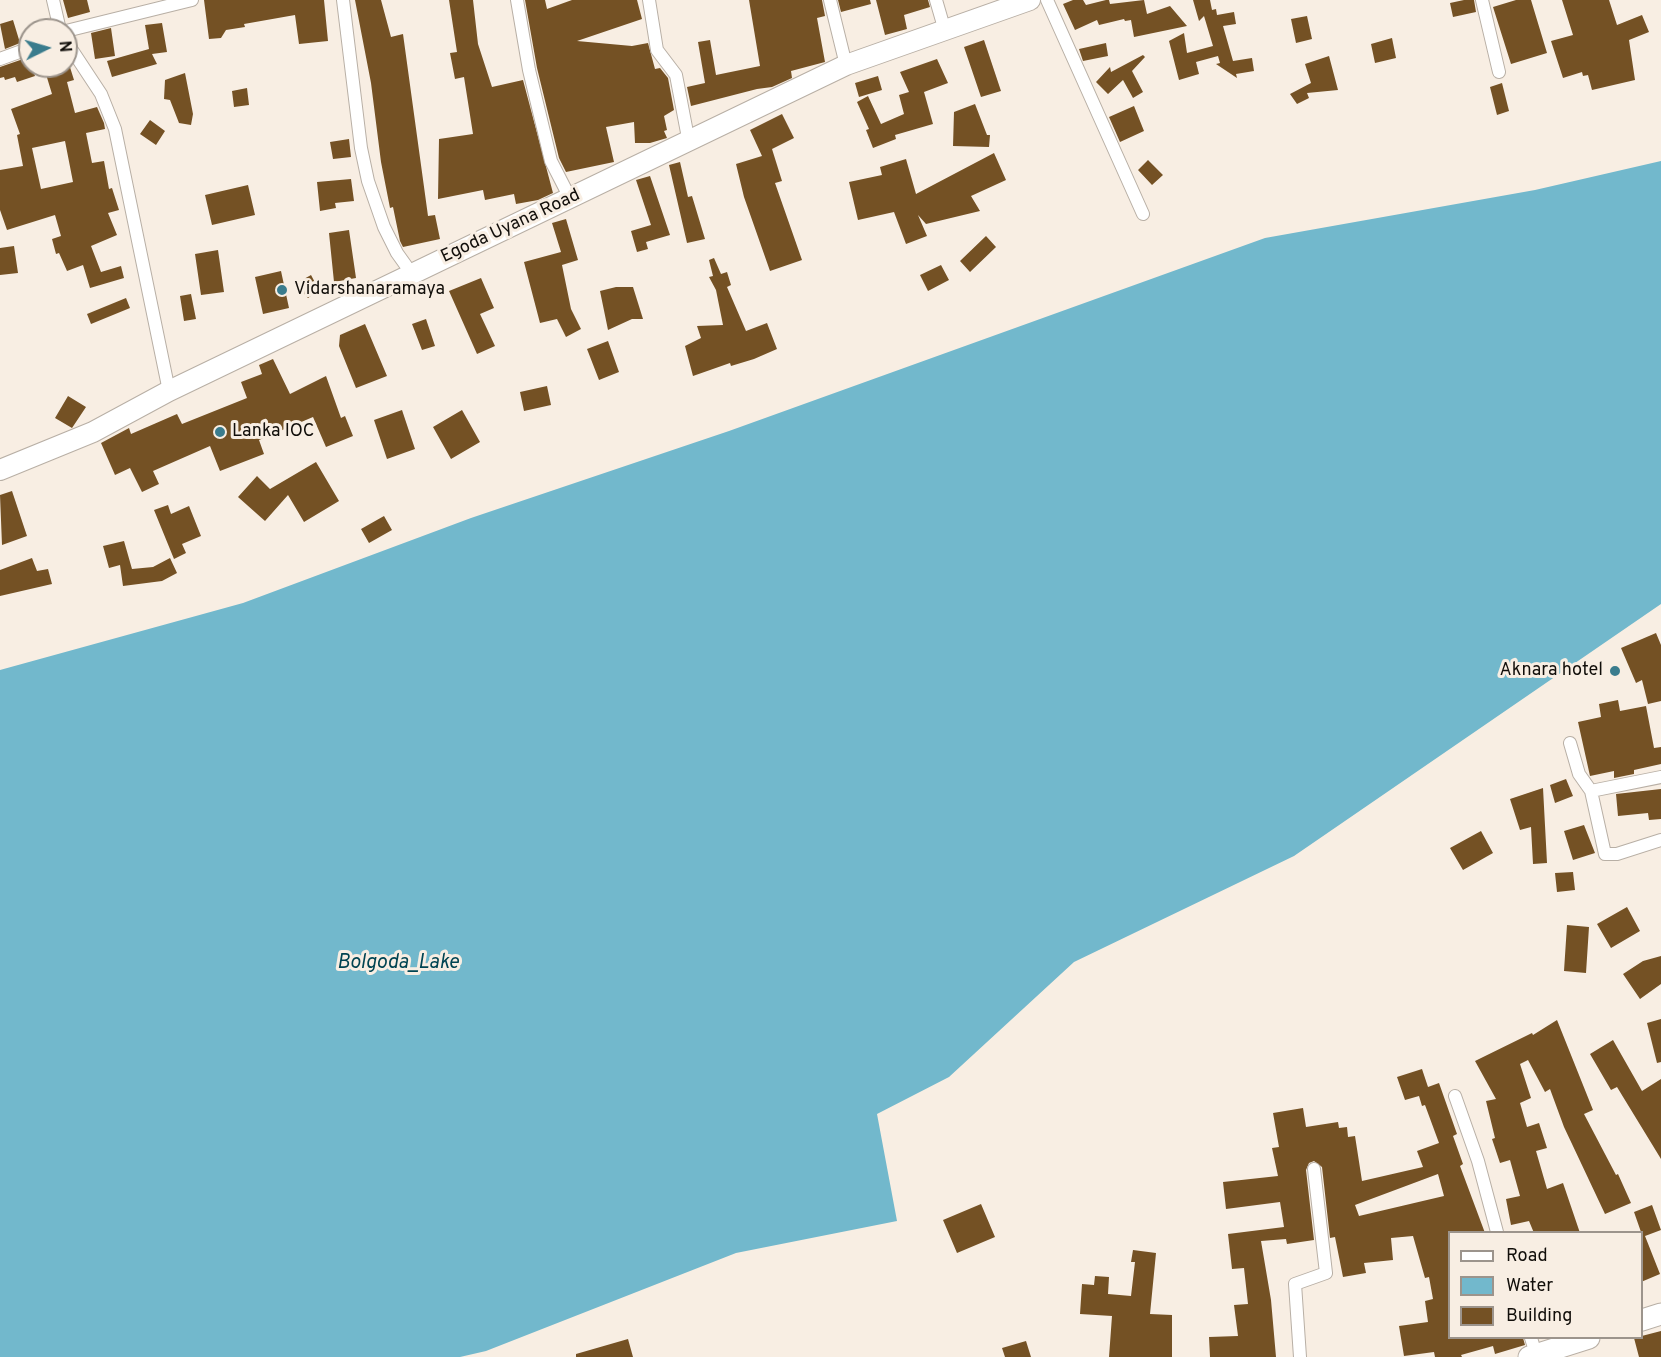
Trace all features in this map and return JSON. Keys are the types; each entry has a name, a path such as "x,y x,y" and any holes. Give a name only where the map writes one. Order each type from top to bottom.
{"highway":[{"path":"1643,1319 1661,1314"},
{"path":"1533,1352 1585,1339"}],"main road":[{"name":"Egoda Uyana Road","path":"0,470 93,432 169,391 571,200 846,65 1030,0"}],"street":[{"path":"53,0 57,18"},
{"path":"78,28 192,0"},
{"path":"343,0 361,148 368,181 384,227 397,253 412,274"},
{"path":"517,0 529,70 551,162 571,200"},
{"path":"649,0 657,50 676,75 689,143"},
{"path":"830,0 846,65"},
{"path":"936,0 945,31"},
{"path":"1047,0 1143,214"},
{"path":"1482,0 1498,72"},
{"path":"0,59 18,52"},
{"path":"78,59 101,94 115,129 169,391"},
{"path":"1570,742 1579,774 1591,791 1605,854 1617,854 1661,840"},
{"path":"1591,791 1661,777"},
{"path":"1455,1096 1478,1161 1496,1231"},
{"path":"1300,1357 1295,1284 1326,1274 1314,1169"}],"water":[{"name":"Bolgoda_Lake","path":"1661,161 1661,604 1294,856 1074,962 949,1077 877,1114 897,1221 736,1253 486,1351 460,1357 0,1357 0,670 243,603 471,518 729,431 1265,238 1535,190"}],"building":[{"path":"63,0 87,0 90,12 68,18"},
{"path":"204,0 324,0 328,41 299,44 295,15 244,24 245,27 226,30 221,38 209,39"},
{"path":"355,0 381,0 391,37 403,34 428,216 435,215 440,239 403,247 400,241 393,207 390,208 381,162 371,83"},
{"path":"449,0 473,0 478,44 492,87 523,80 553,193 538,200 516,204 514,194 485,200 483,190 438,199 439,139 473,134 464,77 455,79 450,53 457,52"},
{"path":"525,0 545,0 547,9 572,0 637,0 642,19 577,41 632,46 648,43 655,69 660,68 668,78 674,110 664,116 667,130 664,131 667,138 650,143 635,143 634,122 606,127 614,162 566,172 559,158 537,68"},
{"path":"749,0 822,0 825,16 817,18 825,62 791,71 792,78 772,87 691,106 687,87 705,83 698,42 710,40 716,75 760,66"},
{"path":"838,0 870,0 871,4 841,12"},
{"path":"876,0 928,0 930,7 904,15 907,29 885,35"},
{"path":"1073,0 1083,0 1086,5 1106,0 1109,0 1110,4 1144,0 1147,14 1170,6 1187,26 1134,37 1131,20 1125,21 1124,19 1099,25 1097,20 1075,30 1063,4"},
{"path":"1193,0 1210,0 1212,10 1216,9 1217,15 1234,12 1236,24 1223,26 1233,61 1252,58 1254,71 1236,74 1237,78 1216,64 1220,63 1218,56 1196,62 1199,74 1179,80 1169,41 1184,33 1187,53 1213,46 1204,16 1199,21"},
{"path":"1474,0 1476,12 1453,17 1450,3"},
{"path":"1516,0 1531,0 1547,53 1511,64 1493,7"},
{"path":"1562,0 1609,0 1617,25 1642,15 1649,32 1629,40 1635,80 1592,90 1588,75 1583,76 1582,72 1563,78 1551,41 1573,35"},
{"path":"1307,16 1312,39 1296,43 1291,19"},
{"path":"13,20 18,44 5,49 0,24"},
{"path":"162,23 167,52 152,54 157,64 112,77 107,61 149,49 145,25"},
{"path":"111,28 115,56 95,59 91,33"},
{"path":"1392,38 1396,58 1375,63 1371,44"},
{"path":"984,40 1001,91 981,97 964,47"},
{"path":"1106,43 1108,56 1083,61 1079,49"},
{"path":"1143,55 1145,57 1132,71 1143,92 1133,98 1123,80 1108,94 1096,82 1110,67 1111,72"},
{"path":"1329,56 1338,90 1307,93 1309,98 1297,104 1290,94 1311,83 1305,64"},
{"path":"937,59 948,83 924,92 933,124 895,135 896,139 873,148 866,130 869,129 857,102 868,96 881,124 904,114 899,95 909,92 900,72"},
{"path":"18,61 18,78 29,78 17,82 15,77 5,80 4,77 0,78 0,67"},
{"path":"185,73 193,114 191,125 179,123 170,100 164,99 165,80"},
{"path":"878,76 882,90 859,97 855,83"},
{"path":"47,78 73,78 74,80 67,82 75,113 97,107 104,123 105,129 86,133 92,163 104,161 109,189 112,188 119,210 108,213 117,235 91,246 101,272 121,266 124,278 90,288 83,265 67,271 59,253 56,254 52,239 61,236 55,215 7,230 0,210 0,170 23,166 17,135 20,134 11,109 52,94","holes":["65,141 73,182 41,189 32,148"]},
{"path":"1502,83 1509,111 1497,115 1490,87"},
{"path":"247,88 249,105 234,107 232,91"},
{"path":"975,104 987,135 990,135 989,147 953,146 954,112"},
{"path":"1134,106 1144,131 1120,142 1109,117"},
{"path":"782,114 794,138 772,149 782,181 775,183 802,260 770,271 744,197 736,164 762,156 750,130"},
{"path":"150,120 165,131 156,145 140,134"},
{"path":"349,139 351,157 333,159 330,142"},
{"path":"994,153 1006,180 971,196 980,211 926,224 918,215 927,236 906,244 894,212 858,220 849,182 882,175 880,167 906,159 916,194"},
{"path":"1148,160 1163,175 1152,185 1138,170"},
{"path":"680,162 688,197 692,196 705,239 687,243 669,165"},
{"path":"650,176 670,235 646,242 648,249 637,252 631,231 651,225 636,180"},
{"path":"351,179 354,201 335,203 336,208 320,211 317,182"},
{"path":"248,185 255,215 212,225 205,195"},
{"path":"566,219 578,260 562,265 571,309 581,329 566,337 557,319 540,323 524,262 561,252 552,223"},
{"path":"349,230 356,278 334,282 329,233"},
{"path":"986,236 996,247 970,272 960,261"},
{"path":"14,246 18,273 0,275 0,248"},
{"path":"218,250 224,292 201,295 195,254"},
{"path":"714,258 721,274 727,272 731,285 727,287 746,331 767,323 777,349 754,359 731,366 730,363 693,376 685,346 701,338 697,326 723,325 716,290 709,277 713,276 709,260"},
{"path":"941,265 949,280 928,291 920,275"},
{"path":"281,271 289,308 263,314 255,277"},
{"path":"311,275 319,290 308,298 295,284"},
{"path":"481,278 494,308 480,314 495,346 477,354 449,291"},
{"path":"616,287 633,287 643,319 632,319 608,330 600,291"},
{"path":"191,294 196,319 184,321 180,296"},
{"path":"126,298 130,308 91,324 87,314"},
{"path":"426,319 435,346 422,350 412,324"},
{"path":"365,324 387,376 356,388 339,346 340,335"},
{"path":"608,341 619,372 599,380 587,349"},
{"path":"273,359 290,394 326,376 341,418 345,416 353,436 326,447 313,417 259,440 264,454 220,471 210,446 153,471 159,484 142,492 130,468 115,475 101,443 129,428 131,434 177,414 182,424 247,398 241,382 262,374 259,365"},
{"path":"547,386 551,405 524,411 520,392"},
{"path":"68,396 86,407 72,428 55,418"},
{"path":"402,410 415,449 387,459 374,420"},
{"path":"462,410 480,442 451,459 433,427"},
{"path":"316,462 339,501 304,522 288,495 265,521 238,497 257,476 270,489"},
{"path":"12,491 27,536 2,545 0,495"},
{"path":"168,505 171,514 189,506 201,536 182,544 186,553 174,559 154,510"},
{"path":"384,516 392,530 369,543 361,529"},
{"path":"124,541 132,569 153,567 170,558 177,573 162,581 123,586 120,565 109,568 103,546"},
{"path":"32,558 37,571 48,569 52,584 0,596 0,570"},
{"path":"1656,633 1661,645 1661,701 1648,704 1642,680 1636,683 1621,648"},
{"path":"1618,700 1620,711 1646,706 1654,748 1661,747 1661,764 1634,770 1634,774 1614,778 1614,771 1590,776 1578,722 1601,717 1599,704"},
{"path":"1566,779 1573,796 1555,803 1550,785"},
{"path":"1543,788 1547,863 1533,864 1531,827 1520,830 1510,799"},
{"path":"1661,789 1661,819 1649,820 1648,813 1618,816 1616,794"},
{"path":"1584,825 1595,853 1573,860 1564,831"},
{"path":"1481,831 1493,853 1463,870 1450,848"},
{"path":"1573,872 1575,890 1557,892 1555,873"},
{"path":"1627,907 1640,931 1611,948 1597,924"},
{"path":"1567,925 1589,927 1586,973 1564,971"},
{"path":"1661,956 1661,984 1640,999 1623,974 1643,961"},
{"path":"1661,1019 1661,1062 1657,1063 1647,1023"},
{"path":"1557,1020 1593,1110 1584,1114 1616,1175 1618,1174 1631,1203 1605,1214 1564,1127 1550,1089 1545,1092 1528,1060 1520,1064 1531,1098 1520,1103 1527,1127 1539,1123 1547,1148 1536,1151 1547,1189 1563,1183 1579,1231 1533,1231 1529,1221 1511,1225 1506,1199 1520,1196 1510,1160 1500,1163 1492,1139 1495,1138 1486,1101 1496,1099 1475,1061 1532,1033 1533,1035"},
{"path":"1613,1040 1642,1091 1661,1079 1661,1159 1617,1087 1611,1090 1590,1054"},
{"path":"1422,1069 1428,1087 1439,1083 1457,1134 1453,1136 1463,1164 1460,1166 1484,1231 1448,1231 1448,1339 1523,1339 1525,1345 1495,1354 1493,1346 1461,1355 1462,1357 1435,1357 1434,1352 1404,1356 1399,1326 1428,1322 1425,1301 1433,1299 1429,1277 1425,1278 1413,1236 1391,1238 1393,1260 1364,1263 1366,1273 1343,1277 1335,1237 1330,1238 1322,1167 1314,1161 1309,1163 1306,1170 1314,1240 1287,1244 1286,1239 1261,1241 1271,1300 1276,1357 1210,1357 1209,1337 1238,1336 1234,1305 1248,1304 1244,1268 1232,1269 1228,1234 1284,1227 1280,1202 1226,1209 1223,1182 1278,1176 1272,1148 1279,1147 1273,1113 1303,1108 1306,1127 1338,1122 1339,1128 1347,1127 1348,1137 1355,1136 1362,1181 1423,1167 1417,1151 1439,1143 1425,1105 1422,1106 1419,1096 1405,1100 1397,1077","holes":["1438,1174 1444,1196 1359,1216 1355,1205"]},
{"path":"981,1204 995,1237 957,1253 943,1220"},
{"path":"1652,1205 1661,1230 1645,1236 1660,1274 1643,1281 1643,1231 1641,1231 1634,1212"},
{"path":"1133,1250 1156,1253 1150,1314 1172,1315 1172,1357 1109,1357 1112,1316 1080,1314 1082,1284 1094,1285 1095,1276 1109,1277 1108,1294 1131,1296 1135,1262 1131,1262"},
{"path":"1661,1331 1661,1357 1639,1357 1634,1339 1643,1339 1643,1336"},
{"path":"628,1339 633,1357 576,1357 576,1354"},
{"path":"1026,1341 1031,1357 1005,1357 1002,1348"}],"place":[{"name":"Vidarshanaramaya","path":"282,290"},
{"name":"Lanka IOC","path":"220,432"},
{"name":"Aknara hotel","path":"1615,671"}]}
